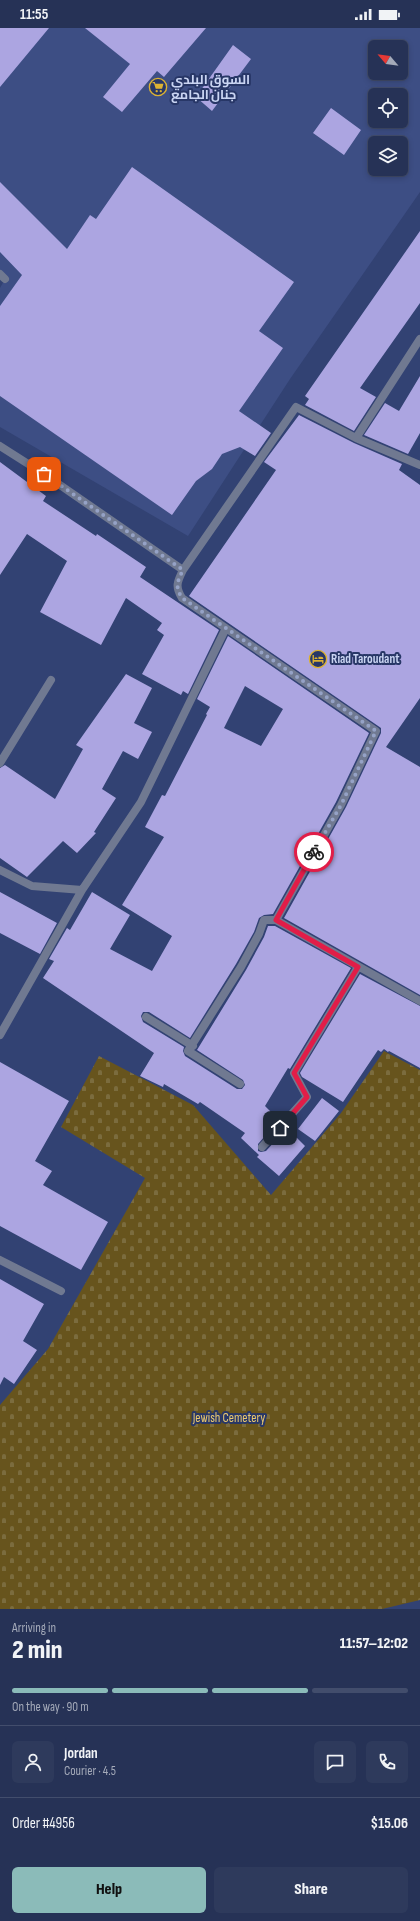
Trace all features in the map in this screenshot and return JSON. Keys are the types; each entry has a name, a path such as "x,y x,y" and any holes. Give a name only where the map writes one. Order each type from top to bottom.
{"street":[{"path":"356,438 420,339"},
{"path":"276,920 341,805 376,731 182,598 176,583 183,570 296,407 356,438 420,465"},
{"path":"0,446 44,474 183,570"},
{"path":"0,1035 82,890 141,802 226,628"},
{"path":"0,763 51,680"},
{"path":"0,870 32,886 82,890"},
{"path":"240,1084 188,1051 193,1046 241,966 259,934 264,920 276,920 420,1001"},
{"path":"262,1147 307,1097 294,1073 358,967"},
{"path":"146,1017 193,1046"},
{"path":"0,1260 61,1291"}],"shaded area":[{"path":"0,28 420,28 420,192 290,379 188,536 0,427 0,288 5,279 0,275"}],"green space":[{"name":"Jewish Cemetery","path":"384,1051 420,1070 420,1600 382,1609 0,1609 0,1405 48,1349 145,1178 61,1127 99,1056 193,1105 271,1195 341,1113"}],"building":[{"path":"0,28 49,28 0,87"},
{"path":"85,28 206,28 164,77 157,71 122,112 103,97 130,64"},
{"path":"233,45 251,59 212,111 196,97"},
{"path":"331,108 361,130 344,155 313,133"},
{"path":"132,167 294,282 259,331 283,348 239,411 271,433 255,456 240,447 222,454 212,469 196,481 172,515 0,396 0,306 22,275 0,252 0,182 67,249 90,215 96,219"},
{"path":"420,231 420,303 360,388 376,397 354,431 305,405 309,399 305,396"},
{"path":"420,376 420,433 408,454 364,435 385,403 399,411"},
{"path":"299,415 354,443 402,464 399,470 420,485 420,698 386,747 420,767 420,995 284,918 346,807 381,733 381,728 189,596 276,470 264,462"},
{"path":"0,462 46,496 43,501 96,536 97,534 146,567 140,577 219,630 188,694 183,691 181,695 142,674 164,635 157,630 162,623 126,598 101,645 40,612 67,561 27,534 0,575"},
{"path":"228,636 369,733 336,802 273,914 264,915 259,918 254,932 236,964 190,1038 149,1012 143,1012 141,1016 143,1022 184,1047 183,1051 185,1056 237,1089 242,1089 245,1085 243,1080 197,1050 246,970 264,937 268,926 275,926 351,968 290,1069 288,1068 265,1106 279,1120 258,1144 258,1151 266,1151 287,1128 305,1146 279,1176 257,1157 259,1155 241,1138 245,1133 200,1102 198,1104 164,1084 163,1087 140,1076 154,1053 43,978 54,961 49,959 67,928 70,930 92,892 130,915 110,949 152,971 172,936 122,905 164,837 145,827 162,795 165,796 207,715 206,714 210,707 197,699","holes":["245,686 283,709 261,746 224,728"]},
{"path":"126,674 152,688 134,723 152,732 138,759 123,751 102,789 116,798 94,832 96,833 77,853 63,841 27,877 0,858 0,768 5,765 55,799 83,749 76,745"},
{"path":"0,892 57,923 40,954 0,933"},
{"path":"360,974 420,1006 420,1068 389,1051 388,1052 384,1049 381,1052 378,1050 343,1102 302,1077 300,1073"},
{"path":"0,1062 69,1101 35,1161 52,1171 43,1185 108,1222 81,1270 0,1226"},
{"path":"322,1098 339,1111 315,1141 298,1129"},
{"path":"0,1279 44,1304 23,1341 37,1350 14,1384 4,1377 0,1385"}],"way so far":[{"path":"44,474 183,570 176,583 182,598 376,731 341,805 314,852"}],"place":[{"name":"السوق البلدي جنان الجامع","path":"158,87"},
{"name":"Riad Taroudant","path":"318,659"}],"route":[{"path":"280,1128 307,1097 301,1083 294,1073 358,967 276,920 314,852"}]}
